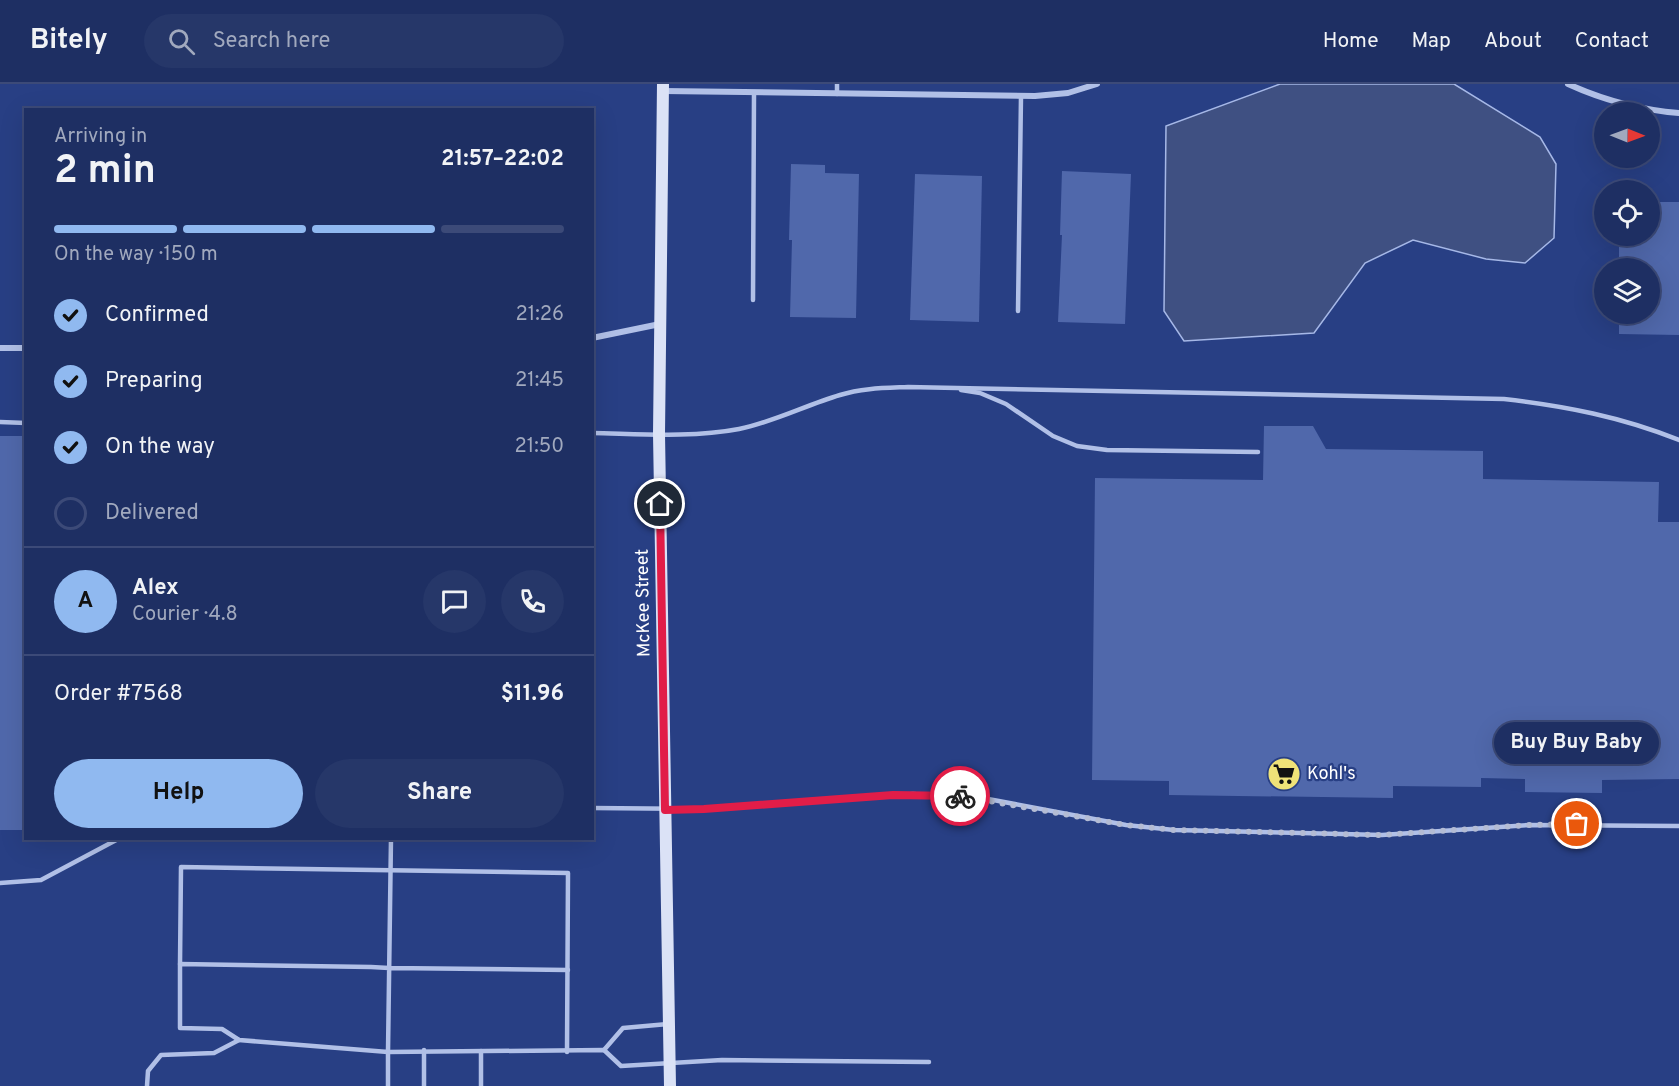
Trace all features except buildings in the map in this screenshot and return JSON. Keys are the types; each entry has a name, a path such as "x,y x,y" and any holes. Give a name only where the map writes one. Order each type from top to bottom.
{"street":[{"path":"663,87 754,93 1021,96 1068,93 1097,84"},
{"path":"1568,84 1588,93 1625,104 1679,113"},
{"name":"McKee Street","path":"663,87 659,434 669,1086"},
{"path":"594,338 661,324"},
{"path":"0,348 24,348"}],"lane":[{"path":"837,84 837,94"},
{"path":"753,300 754,93"},
{"path":"1018,311 1021,96"},
{"path":"950,387 980,393 1006,405 1053,436 1077,447 1107,450 1258,452"},
{"path":"594,433 708,433 741,428 775,419 841,394 876,388 950,387 1504,399 1557,405 1610,417 1679,440"},
{"path":"0,422 24,423"},
{"path":"594,808 665,810 933,794 988,799 1092,819 1174,830 1382,835 1529,825 1679,826"},
{"path":"0,883 41,880 115,840"},
{"path":"388,1086 390,840"},
{"path":"567,1052 568,873 181,867 180,1028 222,1029 239,1040 388,1052 424,1050 567,1052 604,1050 623,1028 669,1024"},
{"path":"180,964 567,970"},
{"path":"147,1086 148,1071 161,1055 214,1053 239,1040"},
{"path":"424,1050 424,1086"},
{"path":"604,1050 621,1066 783,1059 928,1062"},
{"path":"481,1086 482,1051"}],"water":[{"path":"1280,84 1454,84 1540,137 1556,164 1554,238 1525,263 1486,259 1413,240 1365,263 1314,333 1184,341 1164,311 1166,126"}],"way so far":[{"path":"960,796 988,799 1126,825 1174,830 1382,835 1577,824"}],"place":[{"name":"Kohl's","path":"1284,774"},
{"name":"Buy Buy Baby","path":"1577,824"}],"route":[{"path":"660,504 665,810 913,794 960,796"}]}
